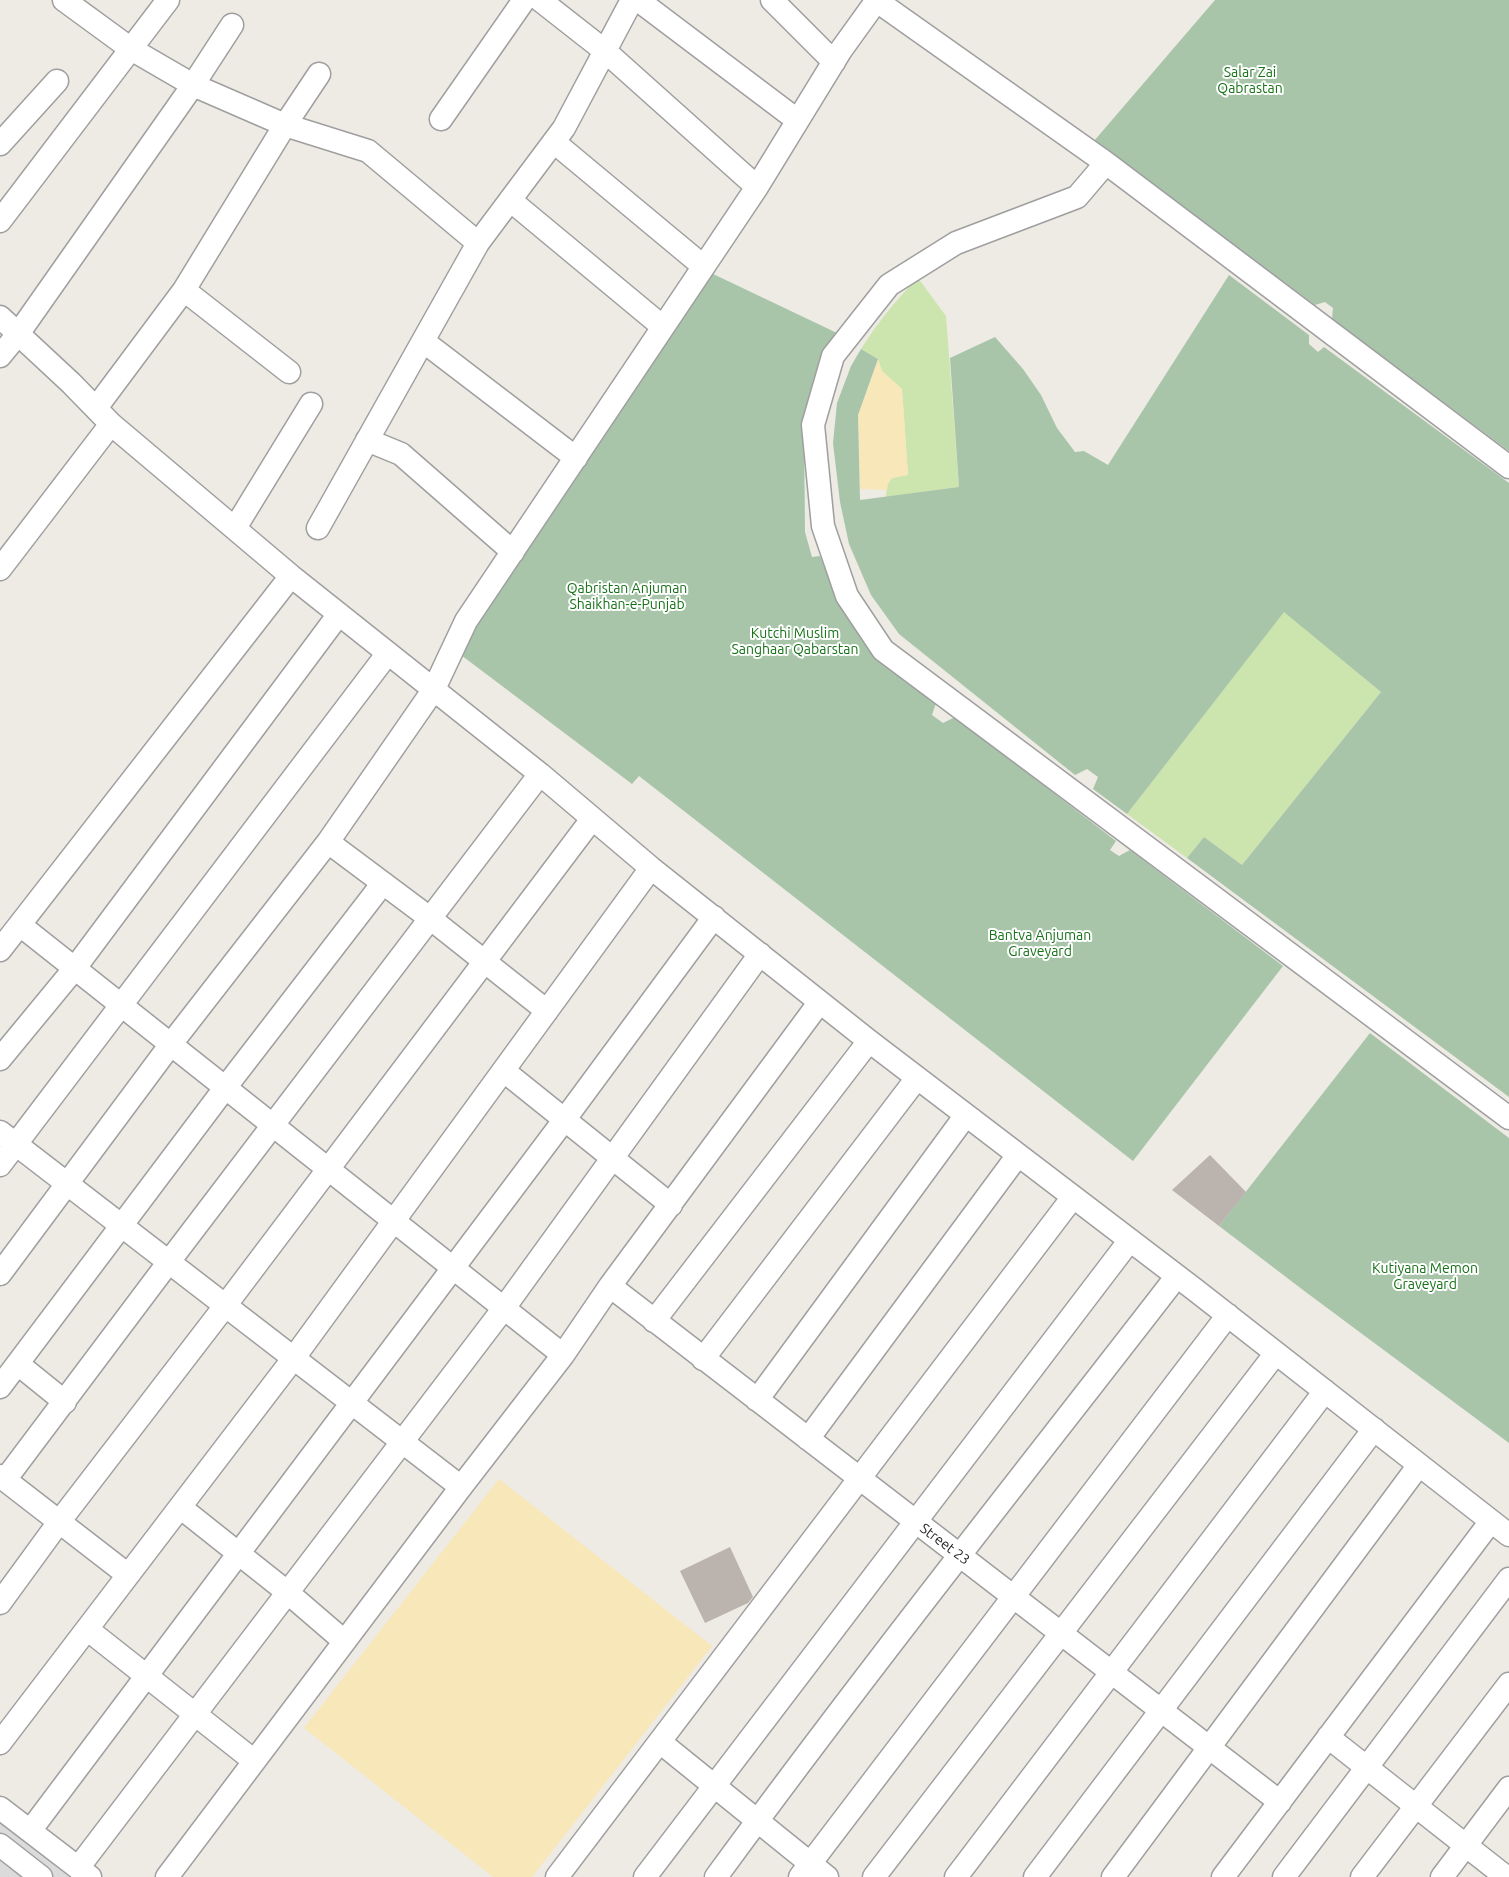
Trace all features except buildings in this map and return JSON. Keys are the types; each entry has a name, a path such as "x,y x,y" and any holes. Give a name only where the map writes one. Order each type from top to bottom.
{"street":[{"path":"0,221 168,0"},
{"path":"441,119 524,0"},
{"path":"540,0 605,51 757,187"},
{"path":"318,528 478,243 564,128 632,0"},
{"path":"638,0 798,120"},
{"path":"772,0 834,62"},
{"path":"0,1274 171,1044 328,842 434,689 466,622 757,187 834,62 877,0 1106,163 1509,467"},
{"path":"75,3 131,49 193,85 285,126 368,151 478,243"},
{"path":"0,356 18,334 193,85 232,25"},
{"path":"0,569 104,416 319,74"},
{"path":"0,144 57,81"},
{"path":"554,142 703,266"},
{"path":"1106,163 1077,197 956,242 889,285 833,356 813,425 823,526 847,596 883,650 1509,1118"},
{"path":"510,200 663,327"},
{"path":"184,290 289,372"},
{"path":"0,317 104,416 291,576 540,774 651,868 819,1003 1228,1315 1509,1535"},
{"path":"423,341 576,458"},
{"path":"235,528 311,404"},
{"path":"367,440 400,454 513,552"},
{"path":"291,576 8,934 75,968 563,1355"},
{"path":"0,1060 75,968 339,614"},
{"path":"0,1165 8,1138 122,1006 388,653"},
{"path":"128,1575 2,1478 65,1402 168,1263 540,774"},
{"path":"0,1603 59,1522 225,1306 592,819"},
{"path":"328,842 431,919 483,962 548,1011"},
{"path":"0,1744 293,1359 651,868"},
{"path":"0,1387 225,1088 383,883"},
{"path":"30,1831 714,917"},
{"path":"0,1808 84,1872 195,1714 504,1308 760,954"},
{"path":"167,1877 253,1760 563,1355 610,1286 819,1003"},
{"path":"654,1321 869,1041"},
{"path":"504,1071 671,1205"},
{"path":"703,1359 917,1078"},
{"path":"757,1400 966,1115"},
{"path":"8,1138 461,1487"},
{"path":"808,1439 1018,1155"},
{"path":"557,1877 1073,1197"},
{"path":"645,1877 1130,1240"},
{"path":"716,1877 757,1820 1177,1276"},
{"name":"Street 23","path":"610,1286 1280,1802"},
{"path":"660,1742 757,1820 813,1872 1014,1597 1228,1315"},
{"path":"874,1877 1276,1353"},
{"path":"18,1364 65,1402"},
{"path":"956,1877 1325,1391"},
{"path":"1035,1877 1374,1429"},
{"path":"1113,1877 1419,1464"},
{"path":"180,1507 287,1592 344,1641"},
{"path":"1223,1877 1491,1521"},
{"path":"1284,1877 1509,1579"},
{"path":"87,1630 253,1760"},
{"path":"1362,1877 1509,1684"},
{"path":"1328,1737 1506,1877"},
{"path":"1442,1877 1509,1788"},
{"path":"0,1845 30,1874"}],"shaded area":[{"path":"0,1823 69,1877 0,1877"}],"green space":[{"name":"Salar Zai Qabrastan","path":"1215,0 1509,0 1509,451 1332,319 1333,308 1325,302 1315,305 1094,141"},
{"path":"711,273 837,333 804,432 805,532 812,557 820,556 841,608 936,703 932,715 943,723 955,717 1116,841 1110,850 1119,856 1130,850 1283,966 1133,1161 639,776 632,784 457,652"},
{"path":"1229,275 1309,335 1309,344 1318,352 1324,347 1509,483 1509,1097 1187,858 1204,837 1242,865 1381,692 1284,612 1127,814 1093,789 1098,777 1087,769 1075,775 899,634 871,595 849,544 840,502 833,443 837,403 851,366 861,349 878,359 858,415 860,500 959,487 950,358 995,337 1023,369 1041,395 1057,428 1075,452 1084,451 1108,465"},
{"path":"918,278 946,316 959,487 886,497 887,484 892,478 908,475 902,389 882,371 878,359 861,349 887,312"},
{"path":"1284,611 1381,692 1242,865 1204,837 1187,858 1127,814"},
{"name":"Kutiyana Memon Graveyard","path":"1370,1033 1509,1138 1509,1443 1219,1226"}],"sand":[{"path":"878,359 882,371 902,389 908,475 892,478 887,490 860,489 858,415"},
{"path":"499,1479 712,1646 532,1877 493,1877 304,1728"}],"park label":[{"name":"Qabristan Anjuman Shaikhan-e-Punjab","path":"627,596"},
{"name":"Kutchi Muslim Sanghaar Qabarstan","path":"795,642"},
{"name":"Bantva Anjuman Graveyard","path":"1040,944"}]}
